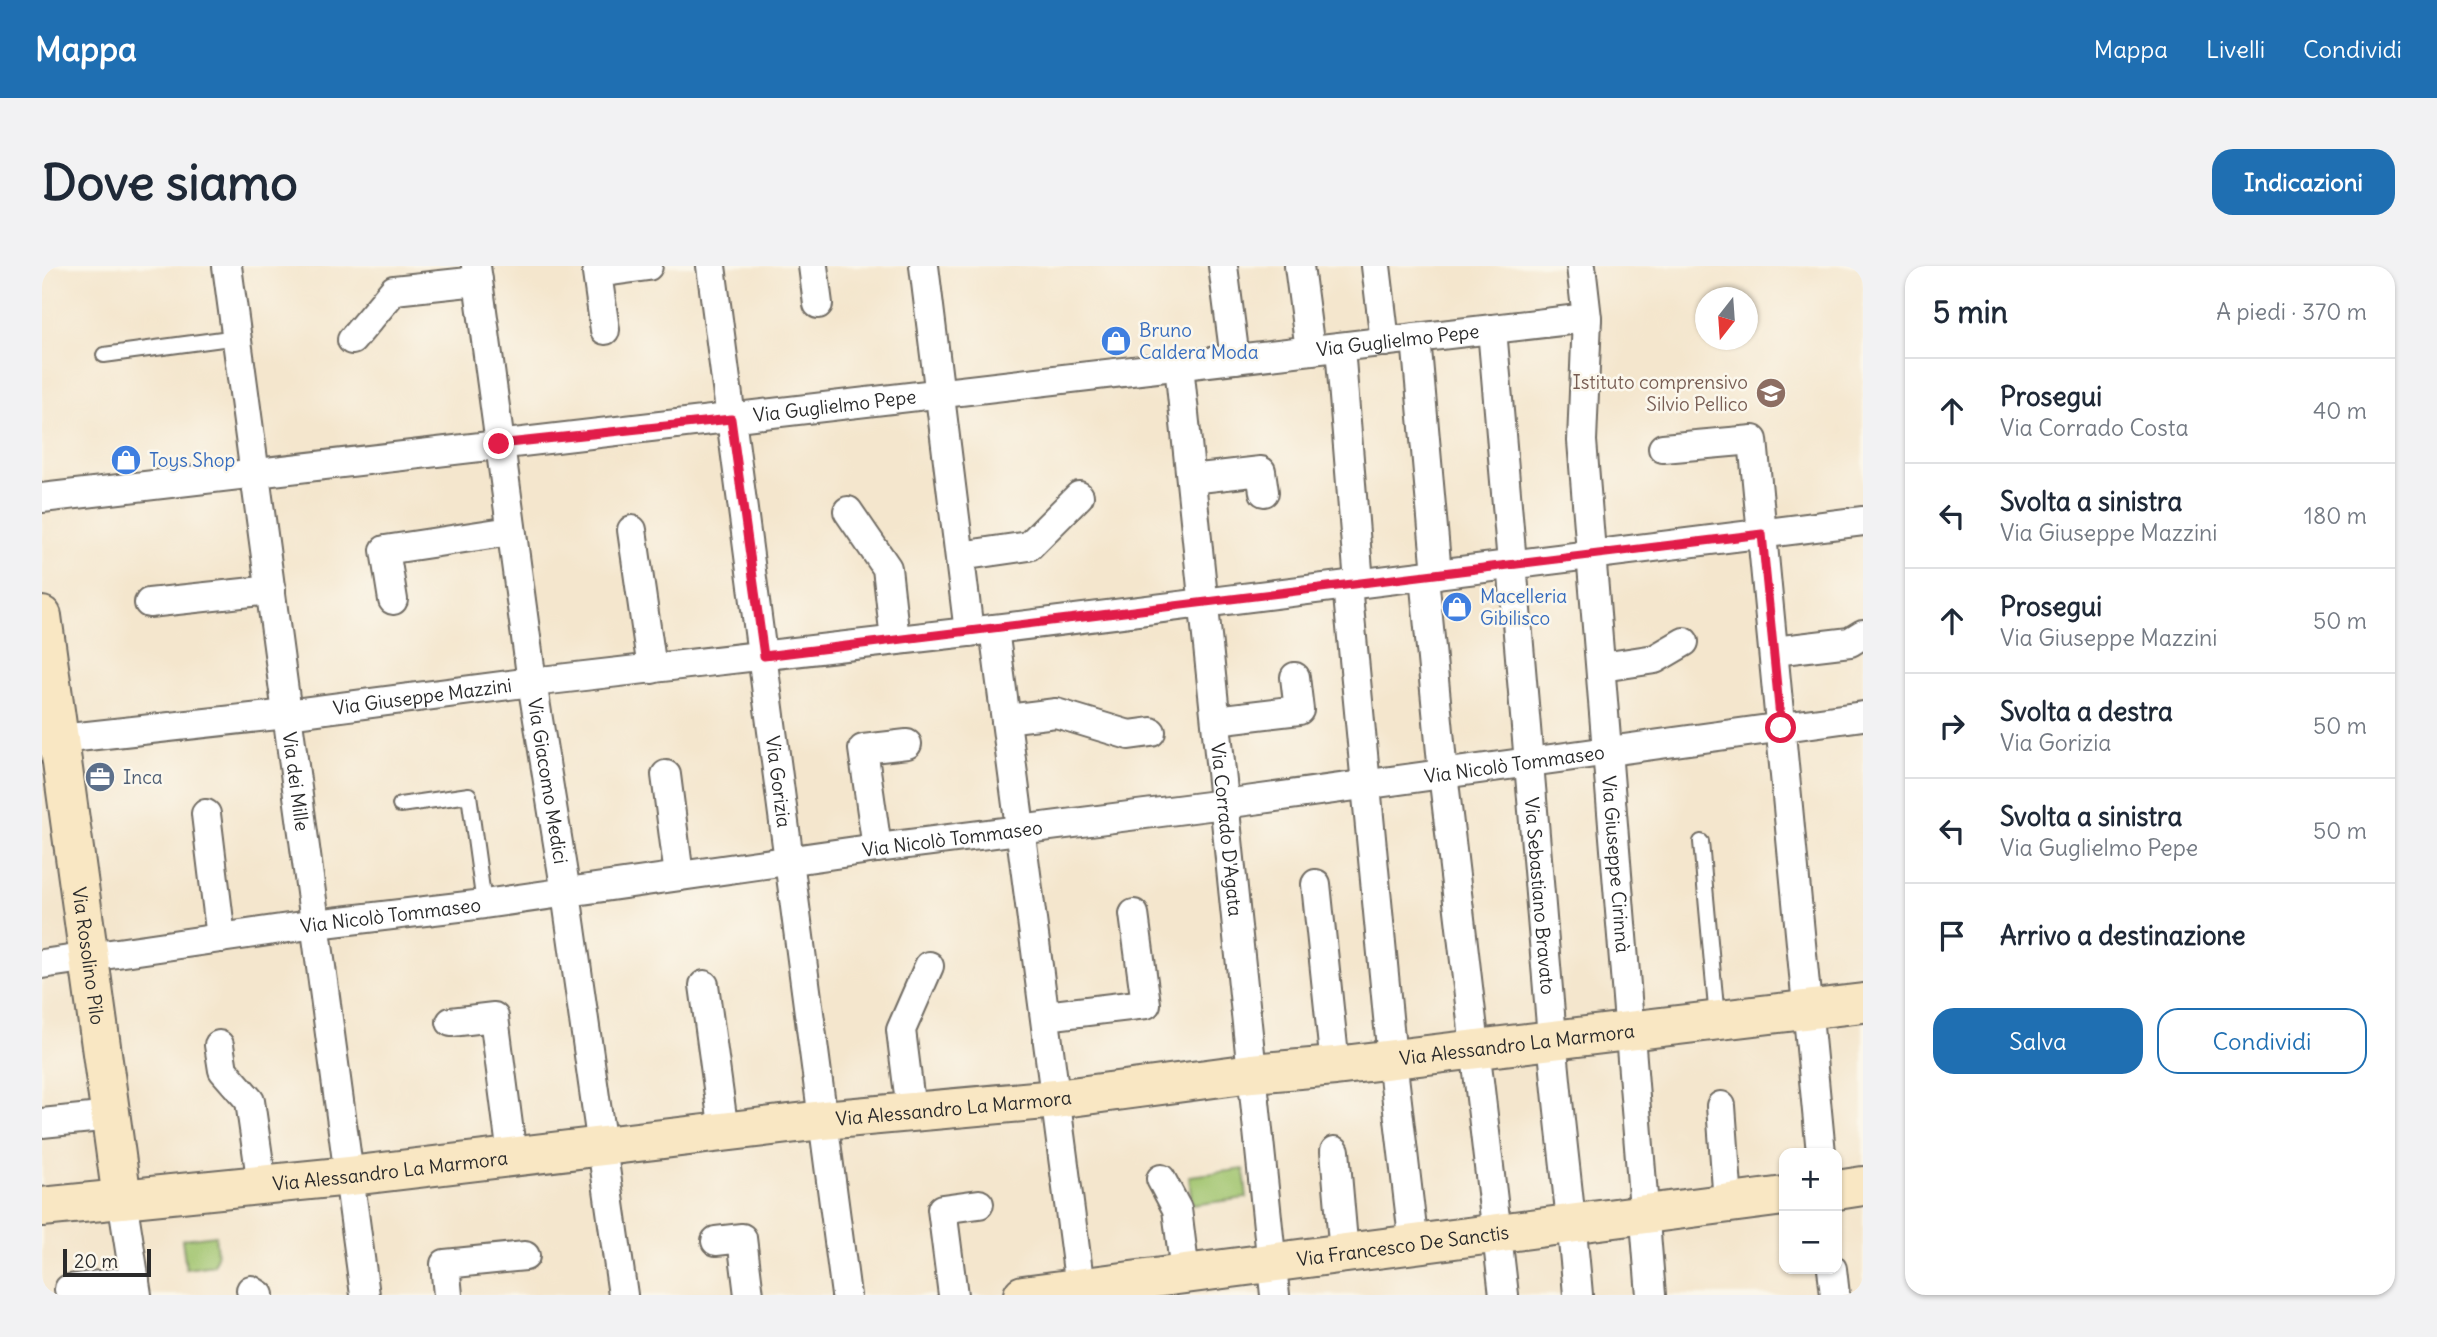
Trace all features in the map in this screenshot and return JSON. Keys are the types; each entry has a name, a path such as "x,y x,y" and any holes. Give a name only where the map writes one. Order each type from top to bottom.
{"street":[{"name":"Via dei Mille","path":"227,266 365,1295"},
{"path":"604,330 597,273 648,266"},
{"name":"Via Gorizia","path":"711,266 846,1295"},
{"path":"813,266 818,304"},
{"path":"925,266 960,556 1006,719 1081,1291"},
{"path":"1223,266 1235,359"},
{"path":"1299,266 1310,350"},
{"path":"1376,266 1385,342"},
{"name":"Via Giuseppe Cirinnà","path":"1581,266 1587,318 1582,441 1651,1295"},
{"path":"352,340 394,290 477,274"},
{"name":"Via Giacomo Medici","path":"477,274 532,682 566,892 623,1295"},
{"name":"Via Guglielmo Pepe","path":"42,498 1587,318"},
{"name":"Via Sebastiano Bravato","path":"1492,329 1552,1040 1573,1224 1578,1295"},
{"path":"1416,338 1443,773 1504,1295"},
{"path":"1340,347 1366,785 1392,1059 1414,1245"},
{"name":"Via Corrado D'Agata","path":"1180,365 1273,1279"},
{"path":"1663,448 1754,440 1820,1148"},
{"path":"1191,478 1261,471"},
{"path":"960,556 1028,546 1079,496"},
{"path":"848,511 887,568 895,640"},
{"name":"Via Giuseppe Mazzini","path":"50,740 287,714 532,682 1863,522"},
{"path":"632,530 652,669"},
{"path":"393,600 385,550 511,531"},
{"path":"149,603 271,590"},
{"name":"Via Rosolino Pilo","path":"42,616 50,740 89,957 136,1288"},
{"path":"1774,651 1850,642 1863,634"},
{"path":"1602,667 1655,659 1684,642"},
{"path":"1216,720 1300,710 1295,677"},
{"path":"1006,719 1056,713 1129,735 1151,732"},
{"name":"Via Nicolò Tommaseo","path":"42,964 316,924 484,904 877,848 1366,785 1863,716"},
{"path":"877,848 863,749 907,744"},
{"path":"666,775 679,876"},
{"path":"206,814 220,938"},
{"path":"1316,884 1335,1066"},
{"path":"1045,1016 1146,1004 1134,914"},
{"path":"911,1111 901,1030 929,966"},
{"path":"704,985 724,1132"},
{"name":"Via Alessandro La Marmora","path":"42,1207 350,1176 823,1120 1056,1098 1863,1003"},
{"path":"452,1022 494,1017 512,1156"},
{"path":"219,1045 223,1070 250,1101 262,1185"},
{"path":"1721,1105 1728,1203"},
{"path":"42,1123 111,1116"},
{"path":"1335,1151 1343,1254"},
{"path":"1161,1179 1177,1209 1185,1274"},
{"path":"1842,1189 1863,1186"},
{"name":"Via Francesco De Sanctis","path":"1023,1295 1081,1291 1185,1274 1273,1279 1343,1254 1779,1197"},
{"path":"953,1295 942,1209 979,1204"},
{"path":"716,1241 742,1237 749,1295"},
{"path":"448,1295 445,1264 525,1256"},
{"path":"1833,1274 1835,1295"},
{"path":"69,1289 136,1288"}],"lane":[{"path":"104,355 237,337"},
{"path":"400,805 470,795 484,904"},
{"path":"1701,842 1717,1020"}],"green space":[{"path":"1244,1169 1247,1198 1192,1205 1189,1176"},
{"path":"215,1235 217,1255 214,1265 186,1269 182,1239"}],"place":[{"name":"Bruno Caldera Moda","path":"1116,341"},
{"name":"Istituto comprensivo Silvio Pellico","path":"1771,393"},
{"name":"Toys Shop","path":"126,460"},
{"name":"Macelleria Gibilisco","path":"1457,607"},
{"name":"Inca","path":"100,777"}],"route":[{"path":"499,444 731,419 764,656 1762,534 1781,728"}]}
